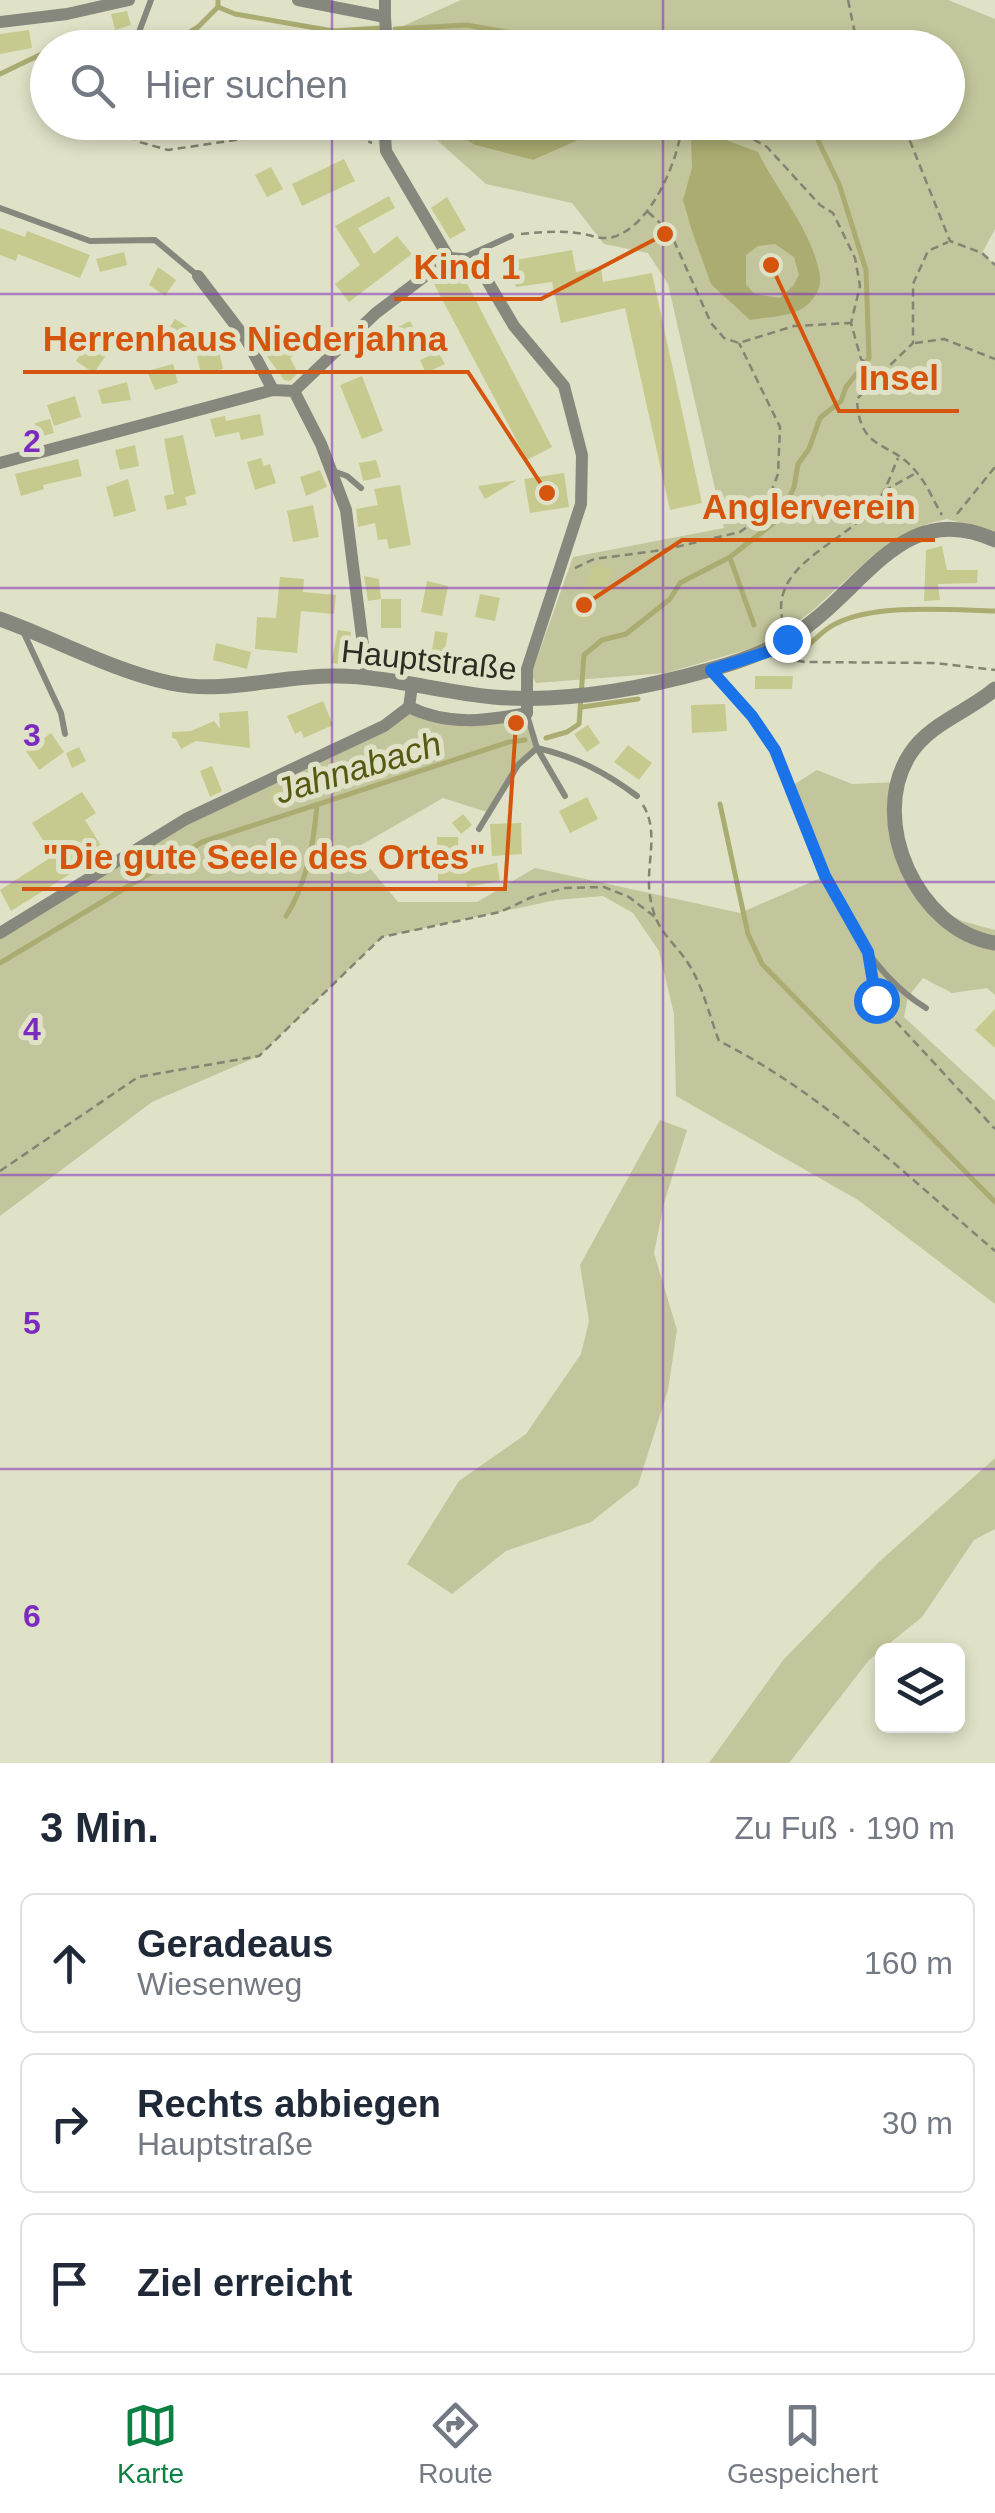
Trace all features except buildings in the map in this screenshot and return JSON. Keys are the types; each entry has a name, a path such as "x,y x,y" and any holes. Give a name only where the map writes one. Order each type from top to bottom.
{"street":[{"path":"0,22 67,14 129,0"},
{"path":"298,0 384,17"},
{"path":"385,0 386,30"},
{"path":"385,140 386,151 454,259"},
{"path":"0,463 274,390 294,391 376,313 454,259 475,260 514,326 564,386 582,455 581,504 527,670 526,706 478,722 428,717 409,707"},
{"path":"198,276 246,339 274,390"},
{"path":"294,391 346,510 367,678"},
{"path":"945,522 995,540"},
{"name":"Hauptstraße","path":"0,620 172,683 222,687 332,676 367,678 526,706 568,695 644,686 770,651 816,619 880,558 911,536 945,522"},
{"path":"0,933 186,819 384,726 409,707 412,686"},
{"path":"995,689 935,728 911,751 895,801 895,823 906,865 926,902 980,941 995,943"}],"lane":[{"path":"140,30 151,0"},
{"path":"0,208 90,241 148,238 164,246 198,276"},
{"path":"454,259 511,236"},
{"path":"330,470 347,476 361,488"},
{"path":"22,627 61,713 65,734"},
{"path":"711,670 752,716 775,750 825,876 880,971 926,1008"},
{"path":"526,706 538,748 565,796"},
{"path":"538,748 571,756 608,774 637,796"},
{"path":"480,829 518,765 538,748"}],"path":[{"path":"848,0 854,30"},
{"path":"135,140 168,150 235,140"},
{"path":"364,140 386,151"},
{"path":"511,236 550,231 598,238 625,232 648,212 666,179 680,140"},
{"path":"754,140 767,147 820,205 833,213 855,258 860,286 851,323 861,359 880,375"},
{"path":"910,140 950,241 982,254 995,265"},
{"path":"648,212 670,232 711,323 724,338 739,342 794,326 851,323"},
{"path":"913,343 913,284 928,251 950,241"},
{"path":"995,359 944,338 913,343 857,399 858,422 868,438 918,472 945,522 995,467"},
{"path":"558,576 594,558 662,550 740,532 762,516 778,474 780,427 739,342"},
{"path":"787,639 780,609 786,580 873,508 899,457"},
{"path":"883,491 918,472"},
{"path":"770,651 805,662 935,662 995,670"},
{"path":"637,796 650,817 649,892 655,917 691,968 719,1040 763,1063 819,1101 995,1251"},
{"path":"0,1171 138,1076 259,1056 382,937 500,912 565,888 604,887 629,897 655,917"},
{"path":"868,952 876,1000 995,1128"}],"shaded area":[{"path":"461,0 948,0 995,19 995,229 982,253 995,265 995,532 947,519 927,524 872,556 812,611 767,644 666,673 536,683 531,675 573,557 724,528 668,284 648,253 604,244 572,203 486,184 437,140 466,140 533,160 579,140 965,140 965,30 402,30 403,26"},
{"path":"466,140 579,140 533,160"},
{"path":"692,140 726,140 758,152 816,259 820,285 803,308 750,320 711,284 683,200 692,168","holes":["775,244 794,257 799,275 780,298 754,294 746,284 746,255 758,246"]},
{"path":"409,707 429,717 527,713 537,748 518,765 490,813 443,798 354,849 398,902 477,902 535,868 740,913 825,876 790,787 817,770 852,784 900,782 895,823 927,902 962,921 995,930 995,995 987,988 952,993 923,978 908,997 904,1017 995,1101 995,1304 858,1200 676,1096 674,1014 659,951 633,913 603,896 556,900 382,937 259,1056 152,1102 0,1216 0,933 186,819"},
{"path":"660,1120 687,1130 664,1203 654,1253 677,1330 668,1390 638,1485 591,1522 506,1551 452,1594 407,1564 459,1481 526,1434 581,1354 589,1321 580,1265"},
{"path":"995,1458 995,1529 974,1540 922,1617 890,1643 875,1643 875,1655 789,1763 709,1763 784,1659 879,1562"}],"waterway":[{"path":"218,0 218,7 235,14 327,30"},
{"path":"193,30 218,7"},
{"path":"395,29 466,25 495,30"},
{"path":"349,30 381,28"},
{"path":"0,74 30,60"},
{"path":"546,738 579,724 584,655 602,640 626,634 670,599 680,583 730,557 780,518 794,487 798,464 809,449 820,418 841,401 846,387 869,358 866,270 839,184 818,140"},
{"path":"730,558 754,625"},
{"path":"804,649 831,626 871,613 914,609 995,611"},
{"path":"582,707 638,699"},
{"name":"Jahnabach","path":"0,963 202,842 525,740"},
{"path":"720,804 748,934 762,964 995,1202"},
{"path":"286,916 308,862 317,805"}],"place":[{"name":"Kind 1","path":"665,234"},
{"name":"Insel","path":"771,265"},
{"name":"Herrenhaus Niederjahna","path":"547,493"},
{"name":"Anglerverein","path":"584,605"},
{"name":"\"Die gute Seele des Ortes\"","path":"516,723"}],"route":[{"path":"787,639 770,651 711,670 752,716 775,750 825,876 868,952 876,1000"}]}
